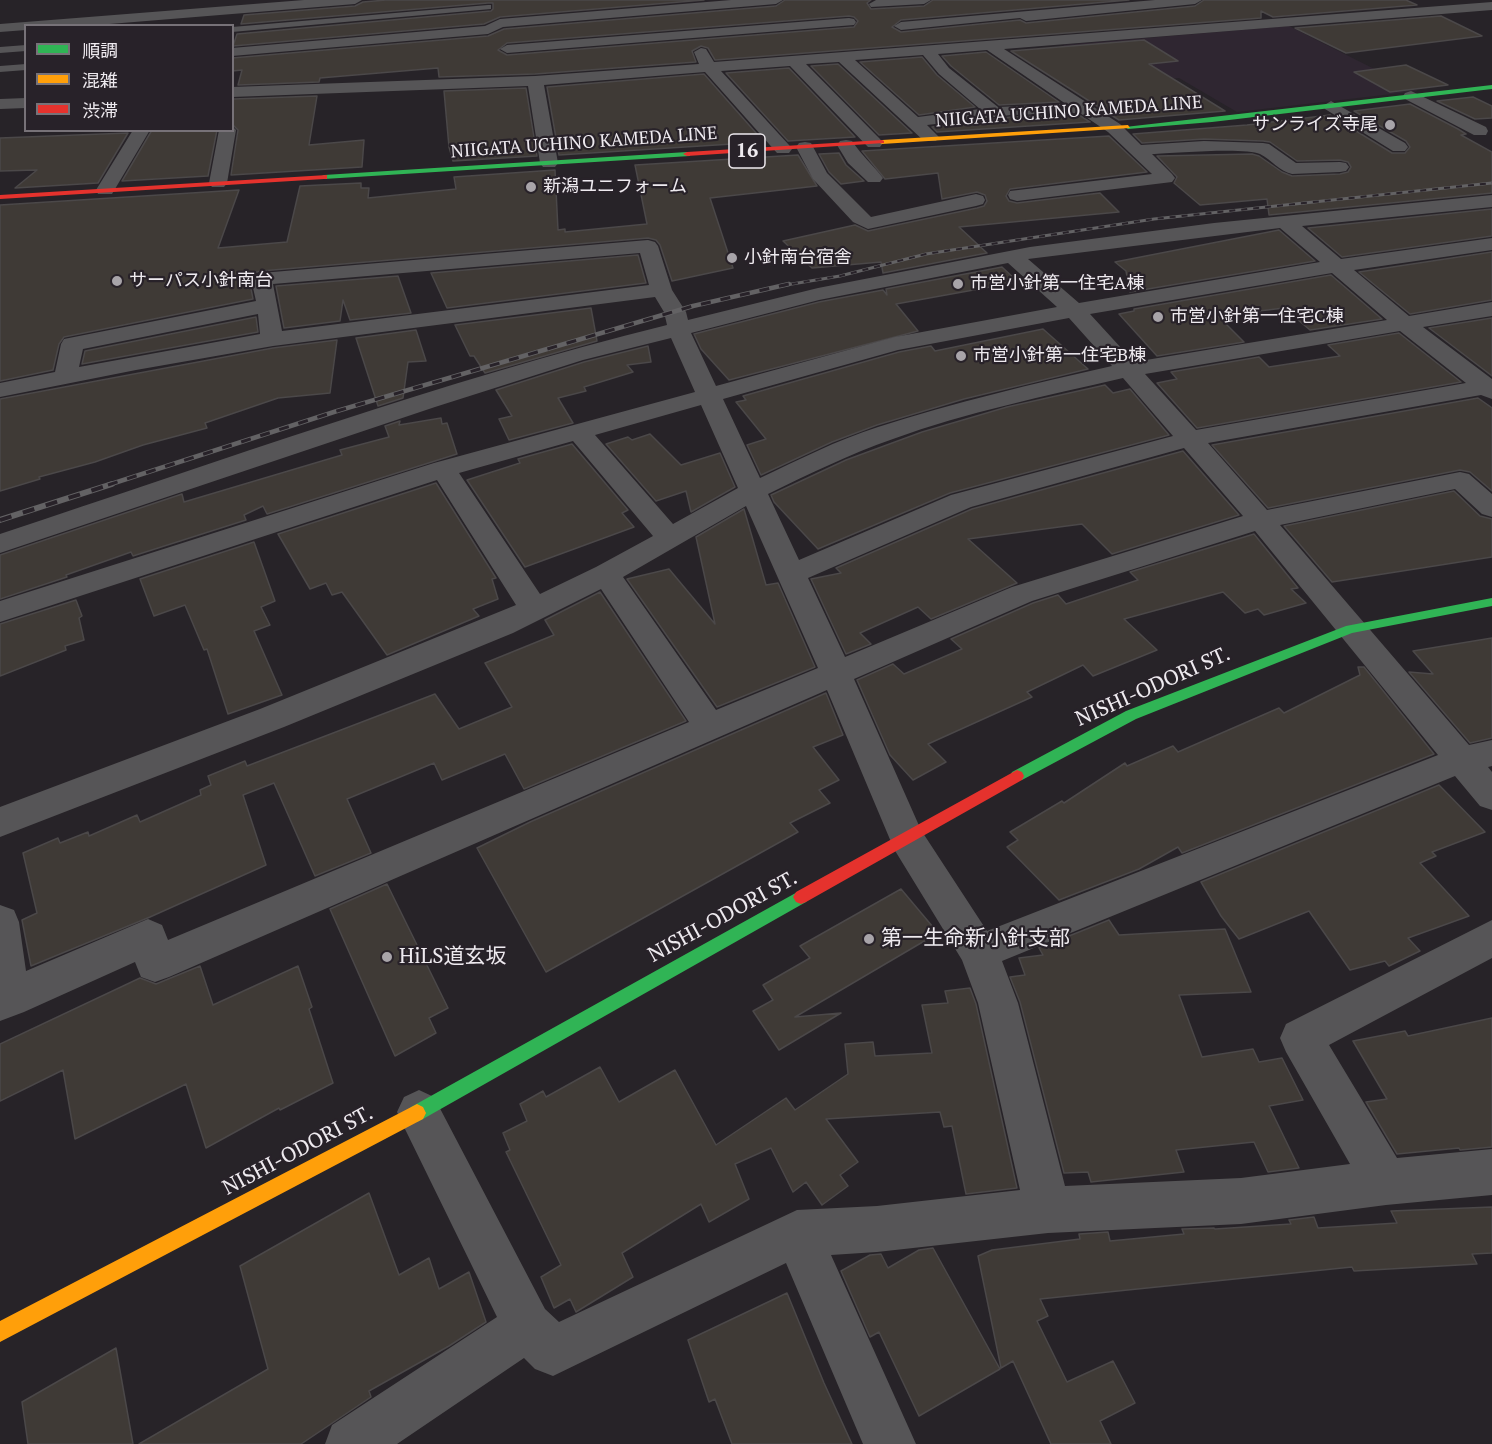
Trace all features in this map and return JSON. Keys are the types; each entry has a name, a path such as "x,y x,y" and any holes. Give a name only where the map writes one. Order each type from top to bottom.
{"main road":[{"name":"NIIGATA UCHINO KAMEDA LINE","path":"0,197 1114,128 1212,120 1492,87"},
{"name":"NISHI-ODORI ST.","path":"0,1332 418,1112 1131,715 1350,629 1492,602"}],"street":[{"path":"48,24 355,0"},
{"path":"234,52 329,49 488,30 500,23 674,6 776,0"},
{"path":"876,4 924,0"},
{"path":"1002,0 1055,40"},
{"path":"901,26 1195,0"},
{"path":"323,1 329,49"},
{"path":"674,6 708,66 783,149"},
{"path":"234,97 331,82 535,81 1492,6"},
{"path":"1278,10 1299,20"},
{"path":"507,49 849,22"},
{"path":"0,28 24,26"},
{"path":"989,45 1114,128 1166,178 1017,195"},
{"path":"927,50 944,71 994,112"},
{"path":"843,57 932,139"},
{"path":"794,61 874,143"},
{"path":"535,81 549,163"},
{"path":"1451,92 1482,107"},
{"path":"1411,96 1480,131"},
{"path":"0,104 24,103"},
{"path":"1331,106 1399,147"},
{"path":"914,122 994,112 1084,108"},
{"path":"105,190 141,132"},
{"path":"218,183 228,132"},
{"path":"846,145 854,159 874,178"},
{"path":"1137,150 1204,146 1263,148 1296,172 1340,167"},
{"path":"805,147 819,174 860,218 868,223 976,200"},
{"path":"0,544 460,391 574,356 819,294 1012,256 1214,229 1492,201"},
{"path":"1285,222 1404,323 1490,388"},
{"path":"0,612 444,469 895,344 1074,310 1335,266 1492,244"},
{"path":"272,339 268,305 261,279 648,246 661,290 675,312 679,331 792,574 908,838 979,952 998,1003 1048,1210"},
{"path":"1012,256 1074,310 1261,520 1350,629 1476,756 1492,796"},
{"path":"0,390 272,339 661,290"},
{"path":"66,376 72,344 268,305"},
{"path":"0,822 272,718 502,625 606,574 753,491 827,456 885,433 1007,397 1128,370 1492,309"},
{"path":"792,574 961,501 1190,439 1490,388"},
{"path":"579,432 669,537"},
{"path":"444,469 534,609"},
{"path":"0,922 5,1000 148,937 155,964 1022,594 1261,520 1460,480 1492,508"},
{"path":"606,574 709,726"},
{"path":"979,952 1476,756"},
{"path":"1386,1182 1301,1038 1490,943"},
{"path":"418,1112 528,1326 553,1351 797,1233 877,1229 1048,1210 1240,1201 1386,1182 1492,1172"},
{"path":"797,1233 890,1444"},
{"path":"351,1444 528,1326"}],"lane":[{"path":"234,30 488,7"},
{"path":"0,50 24,48"},
{"path":"0,69 24,67"}],"shaded area":[{"path":"1289,26 1418,91 1237,112 1179,78 1124,84 1063,45"}],"building":[{"path":"386,0 704,0 500,17 484,24 234,46 237,34 493,9 493,3 488,3 241,24 244,15 355,6 363,2"},
{"path":"785,0 871,0 867,3 871,9 924,6 933,0 1129,0 901,20 892,27 901,32 1020,20 1026,23 1195,6 1204,0 1406,0 1417,5 1273,17 1261,11 1261,18 715,60 708,48 701,46 692,51 696,62 535,74 439,77 438,68 320,78 319,82 238,85 242,70 234,71 234,58 488,36 504,29 776,6","holes":["849,16 858,21 854,27 507,55 498,50 507,43"]},
{"path":"1441,16 1482,36 1346,53 1295,28"},
{"path":"1144,40 1178,61 1149,64 1225,111 1119,120 1011,51"},
{"path":"986,52 1059,102 999,105 942,56"},
{"path":"922,57 937,75 975,107 919,115 860,62"},
{"path":"838,64 912,133 879,135 811,66"},
{"path":"1406,65 1448,85 1390,92 1354,72"},
{"path":"789,68 855,137 788,141 726,73"},
{"path":"704,74 764,142 559,155 547,87"},
{"path":"526,88 537,156 453,161 449,147 444,91"},
{"path":"317,96 309,145 364,140 362,167 231,175 238,130 234,126 234,99"},
{"path":"1473,97 1492,106 1492,118 1475,119 1437,101"},
{"path":"1410,104 1458,129 1466,134 1461,135 1492,152 1492,193 1269,215 1267,199 1200,205 1174,183 1177,177 1157,156 1252,154 1292,176 1340,174 1348,172 1351,167 1348,162 1340,160 1297,161 1270,142 1204,139 1142,143 1133,134 1247,125 1330,115 1392,153 1405,153 1410,147 1406,141 1354,111"},
{"path":"1079,115 1090,122 937,132 932,127 1011,117"},
{"path":"151,132 217,132 208,176 122,181"},
{"path":"128,133 98,183 15,188 37,170 0,171 0,138"},
{"path":"1109,136 1147,172 1010,189 1006,196 1009,201 1017,203 1100,193 1119,212 959,227 987,253 883,273 881,262 812,268 783,241 855,225 868,231 977,208 984,206 987,201 985,195 977,192 942,199 938,173 885,179 862,151"},
{"path":"839,153 846,165 864,181 841,184 829,172 819,154"},
{"path":"798,155 817,186 710,198 733,268 672,281 660,245 656,240 648,238 261,271 253,273 249,278 253,299 64,337 59,344 53,370 0,381 0,205 239,190 218,248 287,242 300,186 361,183 361,188 369,188 368,198 456,189 454,177 555,170 558,230 565,229 565,232 647,224 635,165"},
{"path":"1492,209 1492,236 1342,257 1308,228"},
{"path":"1279,230 1315,261 1130,292 1126,271 1115,262"},
{"path":"1492,252 1492,300 1410,314 1359,272"},
{"path":"638,255 646,283 447,308 431,273"},
{"path":"1002,267 1018,282 896,304 918,331 729,380 701,349 694,334 819,302 883,290 887,295 886,289"},
{"path":"1331,275 1382,319 1310,330 1284,308 1218,316 1244,342 1157,356 1119,314 1134,311 1134,309"},
{"path":"398,276 411,313 350,320 343,300 340,321 284,328 276,286"},
{"path":"591,308 597,341 485,373 474,356 470,356 455,325"},
{"path":"256,317 258,332 82,364 85,351"},
{"path":"1492,318 1492,376 1429,328"},
{"path":"1043,329 1088,369 964,399 877,425 832,442 761,475 747,445 766,439 736,402 746,400 743,396 899,352 931,346 935,351"},
{"path":"416,330 426,361 408,362 403,398 378,406 356,338"},
{"path":"1399,333 1461,382 1197,428 1157,383 1177,379 1171,372 1259,357 1269,367 1340,356 1328,345"},
{"path":"337,340 330,393 278,398 205,423 207,428 143,445 0,491 0,399 273,348"},
{"path":"648,346 651,362 627,365 633,372 584,387 586,391 558,398 573,423 509,440 499,419 512,416 496,390 584,362"},
{"path":"1105,385 1113,393 1130,389 1169,435 950,493 818,549 774,502 771,495 846,460 922,432 1007,407"},
{"path":"1478,398 1492,408 1492,491 1470,472 1460,470 1268,508 1212,445"},
{"path":"441,418 442,424 447,423 457,454 267,514 263,506 244,515 246,520 133,556 131,552 66,575 67,577 0,599 0,555 182,494 184,502 342,455 340,450 389,437 385,426 400,421 399,425"},
{"path":"650,434 681,465 720,453 735,487 691,512 686,491 656,501 606,444 628,437 632,440"},
{"path":"572,444 628,510 622,513 634,527 525,567 467,480 520,463 518,459"},
{"path":"1183,451 1239,515 1112,554 1082,524 968,539 1017,583 931,619 918,607 860,633 871,644 846,654 811,579 841,573 836,568 972,509"},
{"path":"436,483 496,578 492,579 498,599 473,609 479,616 387,655 342,592 332,595 326,583 310,589 278,534"},
{"path":"1454,491 1480,516 1492,519 1492,557 1332,582 1284,526"},
{"path":"744,509 766,585 778,583 815,667 717,707 627,579 669,569 715,624 696,537"},
{"path":"1254,534 1298,588 1291,589 1306,603 1264,615 1258,609 1245,613 1223,592 1124,619 1157,650 1093,676 1083,665 1027,692 1032,697 928,744 946,762 913,780 890,755 857,680 893,664 904,674 962,649 951,639 1033,603 1058,595 1066,604 1138,580 1130,572"},
{"path":"254,542 275,601 261,607 270,625 254,631 282,695 228,714 207,649 204,650 185,605 154,616 140,579"},
{"path":"600,592 686,721 524,789 505,754 442,780 434,763 347,799 371,853 315,876 274,783 243,795 266,865 150,917 31,966 22,920 37,913 23,853 58,838 60,843 88,832 89,836 137,815 140,822 201,795 200,790 211,785 208,776 245,761 247,766 435,694 459,729 512,707 485,663 554,635 545,620"},
{"path":"76,600 82,616 79,618 84,640 65,646 66,650 0,676 0,624"},
{"path":"1492,638 1492,738 1470,743 1409,672 1433,674 1413,651"},
{"path":"1358,667 1364,667 1434,754 1182,853 1178,847 1139,869 1059,900 1007,847 1018,840 1010,832 1062,801 1064,803 1125,763 1127,766 1173,746 1178,752 1279,708 1284,713 1360,675"},
{"path":"826,693 843,735 813,747 839,780 819,790 830,803 790,823 798,832 546,972 477,848 530,822"},
{"path":"1439,785 1485,832 1432,852 1436,856 1420,863 1469,916 1408,938 1420,951 1389,966 1385,961 1350,970 1309,911 1239,939 1221,916 1201,882"},
{"name":"HiLS道玄坂","path":"387,884 448,1008 429,1018 436,1033 395,1056 330,909"},
{"name":"第一生命新小針支部","path":"901,889 938,933 795,1017 841,1013 779,1050 753,1011 773,1000 763,985 810,958 800,946"},
{"path":"1109,920 1119,935 1225,929 1251,992 1179,995 1202,1057 1253,1049 1259,1062 1282,1058 1303,1100 1269,1106 1299,1168 1268,1172 1254,1142 1176,1150 1184,1172 1091,1182 1088,1172 1064,1173 1020,1002 1010,977 1025,975 1019,958 1043,955 1039,948"},
{"path":"200,966 213,1005 298,966 333,1083 280,1110 279,1108 206,1148 186,1084 75,1139 63,1070 0,1101 0,1044 140,978 156,984"},
{"path":"970,988 976,1004 1017,1188 966,1194 952,1126 944,1127 940,1112 826,1119 858,1162 840,1175 848,1186 822,1205 806,1182 793,1192 771,1148 735,1164 749,1199 709,1222 701,1204 622,1253 633,1277 576,1312 570,1299 554,1308 541,1277 561,1265 506,1152 510,1150 503,1133 527,1121 520,1104 543,1091 546,1097 600,1067 619,1102 675,1070 716,1145 786,1098 795,1110 848,1074 845,1044 873,1042 875,1056 932,1053 922,1005 948,1003 945,991"},
{"path":"1492,1018 1492,1147 1397,1154 1366,1102 1387,1099 1353,1041 1405,1031 1408,1036"},
{"path":"369,1193 399,1275 429,1258 439,1289 469,1272 486,1322 449,1346 369,1391 371,1397 301,1444 139,1444 268,1369 240,1266"},
{"path":"1492,1207 1492,1253 1472,1254 1477,1264 1354,1271 1352,1267 1040,1299 1048,1316 1037,1321 1067,1382 1113,1361 1135,1403 1100,1421 1111,1444 1051,1444 1013,1361 1001,1368 978,1256 992,1250 1080,1239 1079,1234 1108,1232 1110,1241 1184,1234 1182,1229 1291,1224 1289,1220 1314,1217 1318,1228 1397,1223 1391,1211"},
{"path":"933,1248 1000,1369 919,1416 879,1332 870,1337 841,1271 870,1255 881,1254 888,1268 919,1250"},
{"path":"787,1293 852,1444 732,1444 715,1399 709,1402 688,1340"},
{"path":"116,1348 133,1444 28,1444 22,1402"}],"railway":[{"path":"781,286 840,276 926,254 1154,219 1492,183"},
{"path":"781,286 789,284"},
{"path":"108,485 337,411 693,306 781,286"},
{"path":"0,520 112,484"}],"traffic: fast":[{"path":"1128,127 1212,120 1492,87"},
{"path":"324,177 687,154"},
{"path":"1017,776 1131,715 1350,629 1492,602"},
{"path":"417,1113 801,897"}],"traffic: slow":[{"path":"882,142 1128,127"},
{"path":"0,1332 417,1113"}],"traffic: jam":[{"path":"687,154 882,142"},
{"path":"0,197 324,177"},
{"path":"801,897 1017,776"}],"place":[{"name":"サンライズ寺尾","path":"1390,125"},
{"name":"新潟ユニフォーム","path":"531,187"},
{"name":"小針南台宿舎","path":"732,258"},
{"name":"サーパス小針南台","path":"117,281"},
{"name":"市営小針第一住宅A棟","path":"958,284"},
{"name":"市営小針第一住宅C棟","path":"1158,317"},
{"name":"市営小針第一住宅B棟","path":"961,356"},
{"name":"第一生命新小針支部","path":"869,939"},
{"name":"HiLS道玄坂","path":"387,957"}]}
